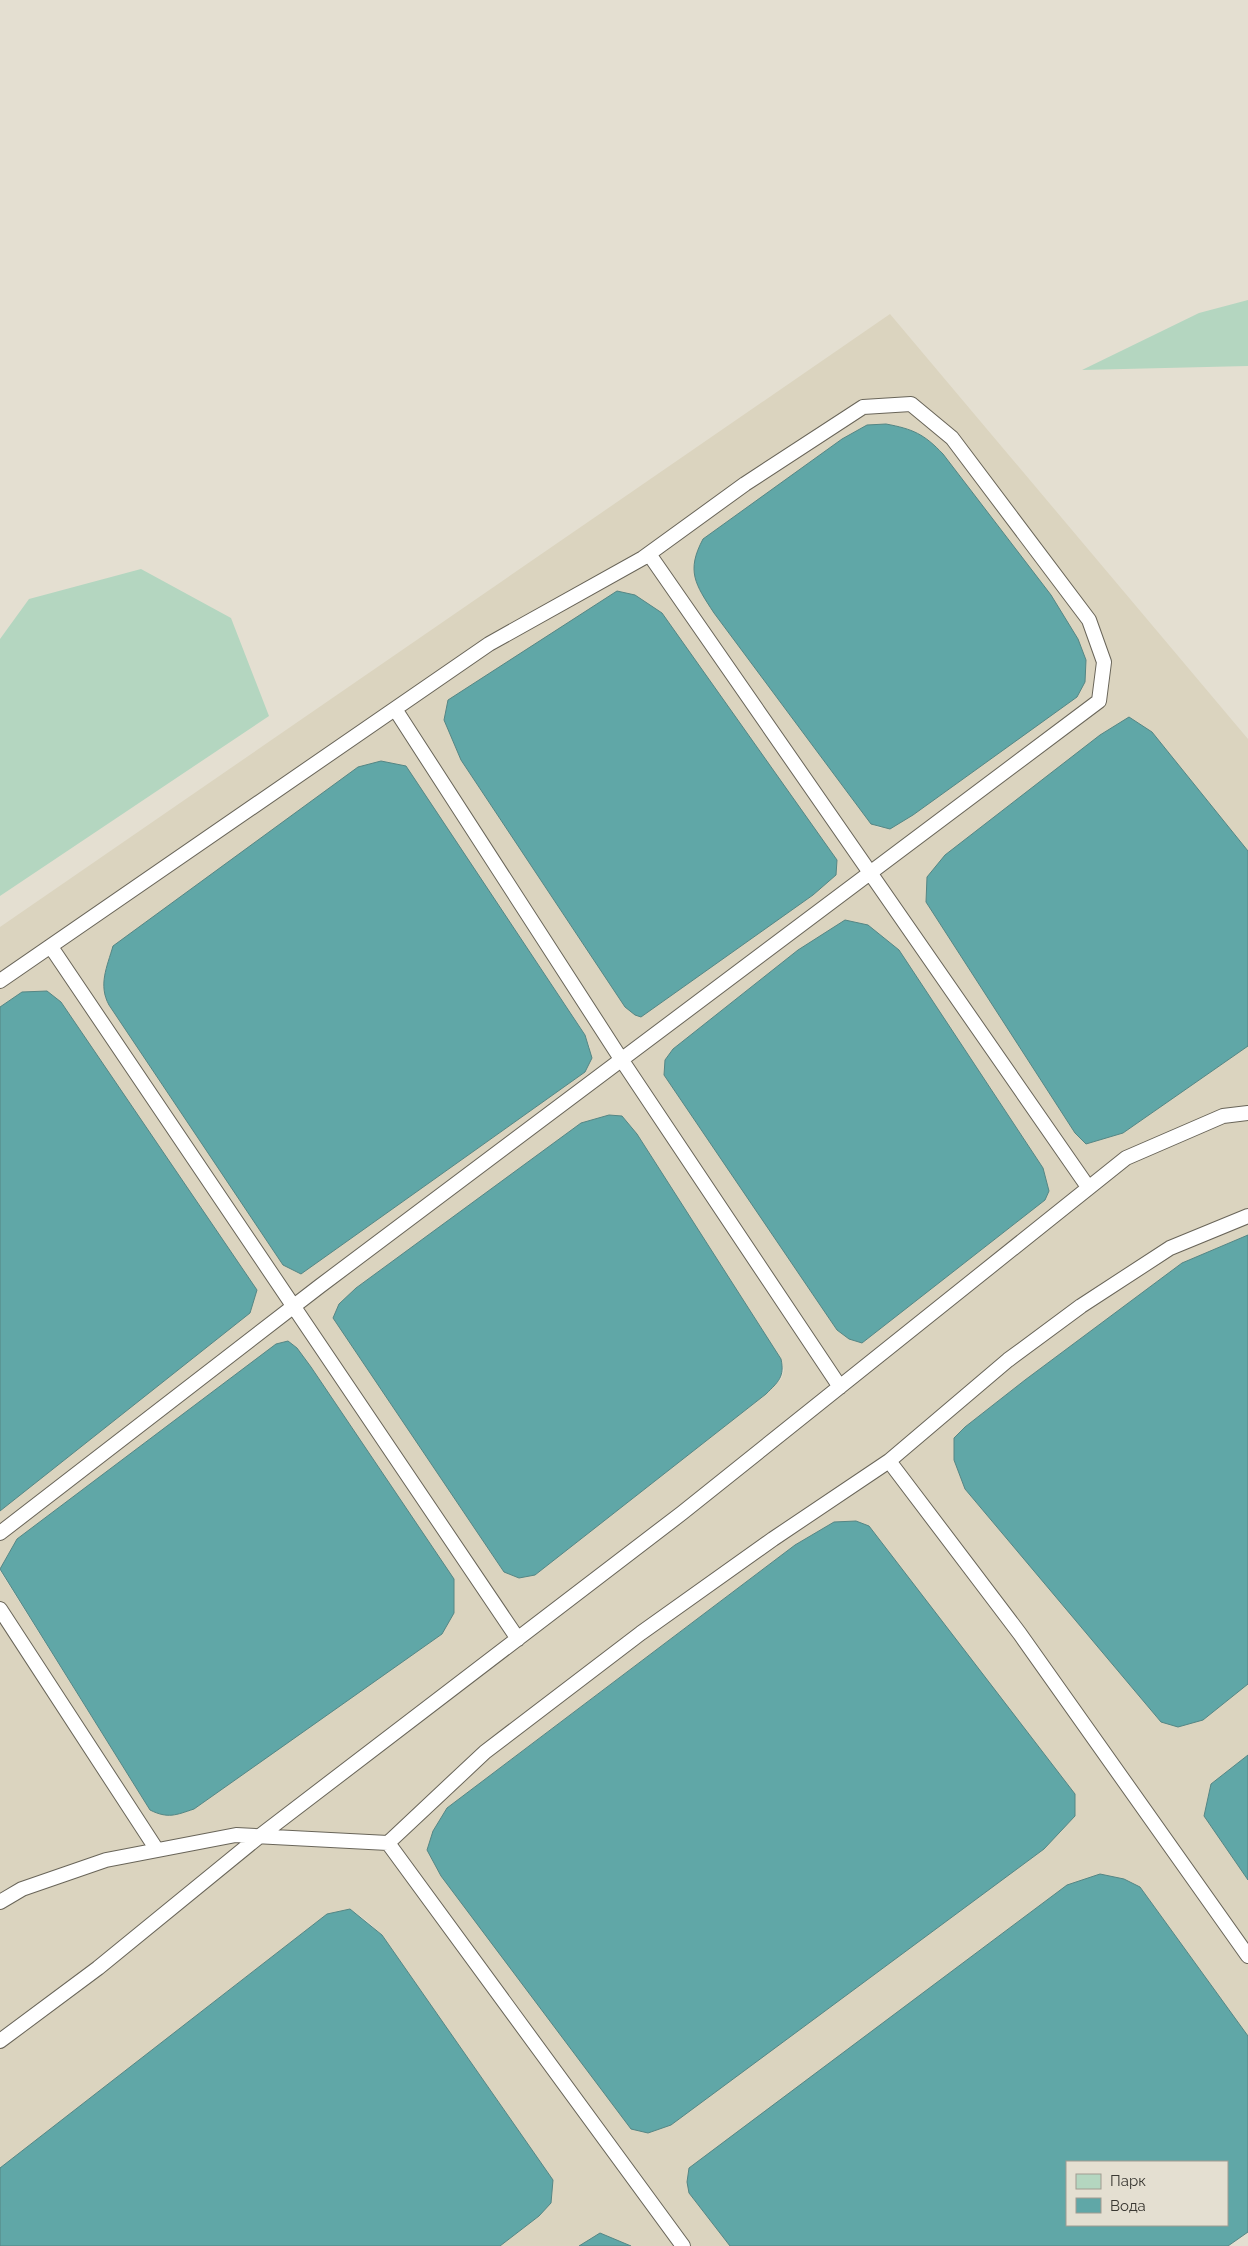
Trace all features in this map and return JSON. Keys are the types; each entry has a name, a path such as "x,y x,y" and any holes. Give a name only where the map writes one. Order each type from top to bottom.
{"lane":[{"path":"0,982 489,644 649,554 745,484 863,407 911,404 952,438 1089,620 1104,662 1099,701 293,1306 0,1533"},
{"path":"649,554 1088,1187"},
{"path":"395,709 621,1058 840,1386"},
{"path":"51,947 518,1639"},
{"path":"0,2041 98,1968 261,1835 682,1513 1126,1158 1223,1116 1248,1113"},
{"path":"0,1902 22,1889 106,1860 236,1835 388,1843 484,1752 640,1633 773,1539 889,1461 1008,1360 1081,1306 1170,1248 1248,1216"},
{"path":"889,1461 1020,1634 1248,1956"},
{"path":"0,1609 158,1850"},
{"path":"388,1843 683,2246"}],"shaded area":[{"path":"890,314 1248,739 1248,851 1152,732 926,902 1075,1133 1086,1144 1123,1133 1248,1046 1248,1235 1182,1263 1025,1380 965,1427 954,1438 954,1460 965,1489 1161,1722 1203,1720 1248,1684 1248,1755 1211,1784 1204,1815 1248,1880 1248,2036 1140,1887 689,2193 730,2246 631,2246 600,2233 579,2246 500,2246 539,2216 553,2180 382,1935 350,1909 327,1914 0,2168 0,1571 150,1810 174,1815 194,1809 442,1634 454,1613 453,1579 311,1367 297,1348 288,1341 276,1344 17,1539 0,1569 0,1511 250,1313 257,1290 61,1002 22,992 0,1007 0,927","holes":["867,425 1085,682 1077,697 913,815 880,828 871,824 714,613 701,592 694,573 703,539 842,439","444,720 836,875 813,895 641,1017 625,1007 461,760","406,767 585,1034 590,1048 301,1274 283,1265 109,1005","868,925 899,950 1043,1168 1049,1191 1045,1200 862,1343 849,1339 837,1330 664,1075 665,1060 673,1049 798,950","609,1115 637,1134 781,1359 784,1370 781,1379 766,1394 535,1575 519,1578 504,1572 333,1317 356,1288 581,1123","834,1522 1044,1849 671,2125 648,2133 433,1831 447,1808 795,1545"]}],"green space":[{"path":"1248,300 1248,366 1082,370 1199,313"},
{"path":"141,569 231,618 269,716 0,896 0,639 29,599"}],"water":[{"path":"886,424 918,433 943,454 1051,595 1078,639 1086,660 1085,682 1077,697 913,815 890,829 871,824 714,613 702,594 694,569 698,550 703,539 842,439 867,425"},
{"path":"617,591 635,595 662,613 837,860 836,875 813,895 641,1017 625,1007 461,760 444,720 448,700"},
{"path":"1129,717 1152,732 1248,851 1248,1046 1123,1133 1086,1144 1075,1133 926,902 927,877 945,855 1100,735"},
{"path":"381,761 406,766 585,1035 592,1058 585,1072 301,1274 283,1265 109,1005 104,990 106,969 113,946 358,767"},
{"path":"845,920 868,925 899,950 1043,1168 1049,1191 1045,1200 862,1343 849,1339 837,1330 664,1075 665,1060 673,1049 798,950"},
{"path":"47,991 61,1002 257,1290 250,1313 0,1511 0,1007 22,992"},
{"path":"609,1115 622,1116 637,1134 781,1359 782,1370 780,1379 766,1394 535,1575 519,1578 504,1572 333,1318 339,1304 356,1288 581,1123"},
{"path":"1248,1235 1248,1684 1203,1720 1178,1727 1161,1722 965,1489 954,1460 954,1438 965,1427 1025,1380 1182,1263"},
{"path":"288,1341 297,1348 311,1367 454,1579 454,1613 442,1634 194,1809 177,1814 156,1813 150,1810 0,1569 17,1539 276,1344"},
{"path":"856,1521 869,1526 1075,1794 1075,1816 1044,1849 671,2125 648,2133 631,2129 441,1876 427,1850 433,1831 447,1808 795,1545 834,1522"},
{"path":"1248,1755 1248,1880 1204,1816 1211,1784"},
{"path":"1100,1874 1124,1879 1140,1887 1248,2036 1248,2232 1228,2246 730,2246 689,2193 687,2182 689,2168 1067,1885"},
{"path":"350,1909 382,1935 553,2180 551,2203 539,2216 500,2246 0,2246 0,2168 327,1914"},
{"path":"600,2233 631,2246 579,2246"}]}
